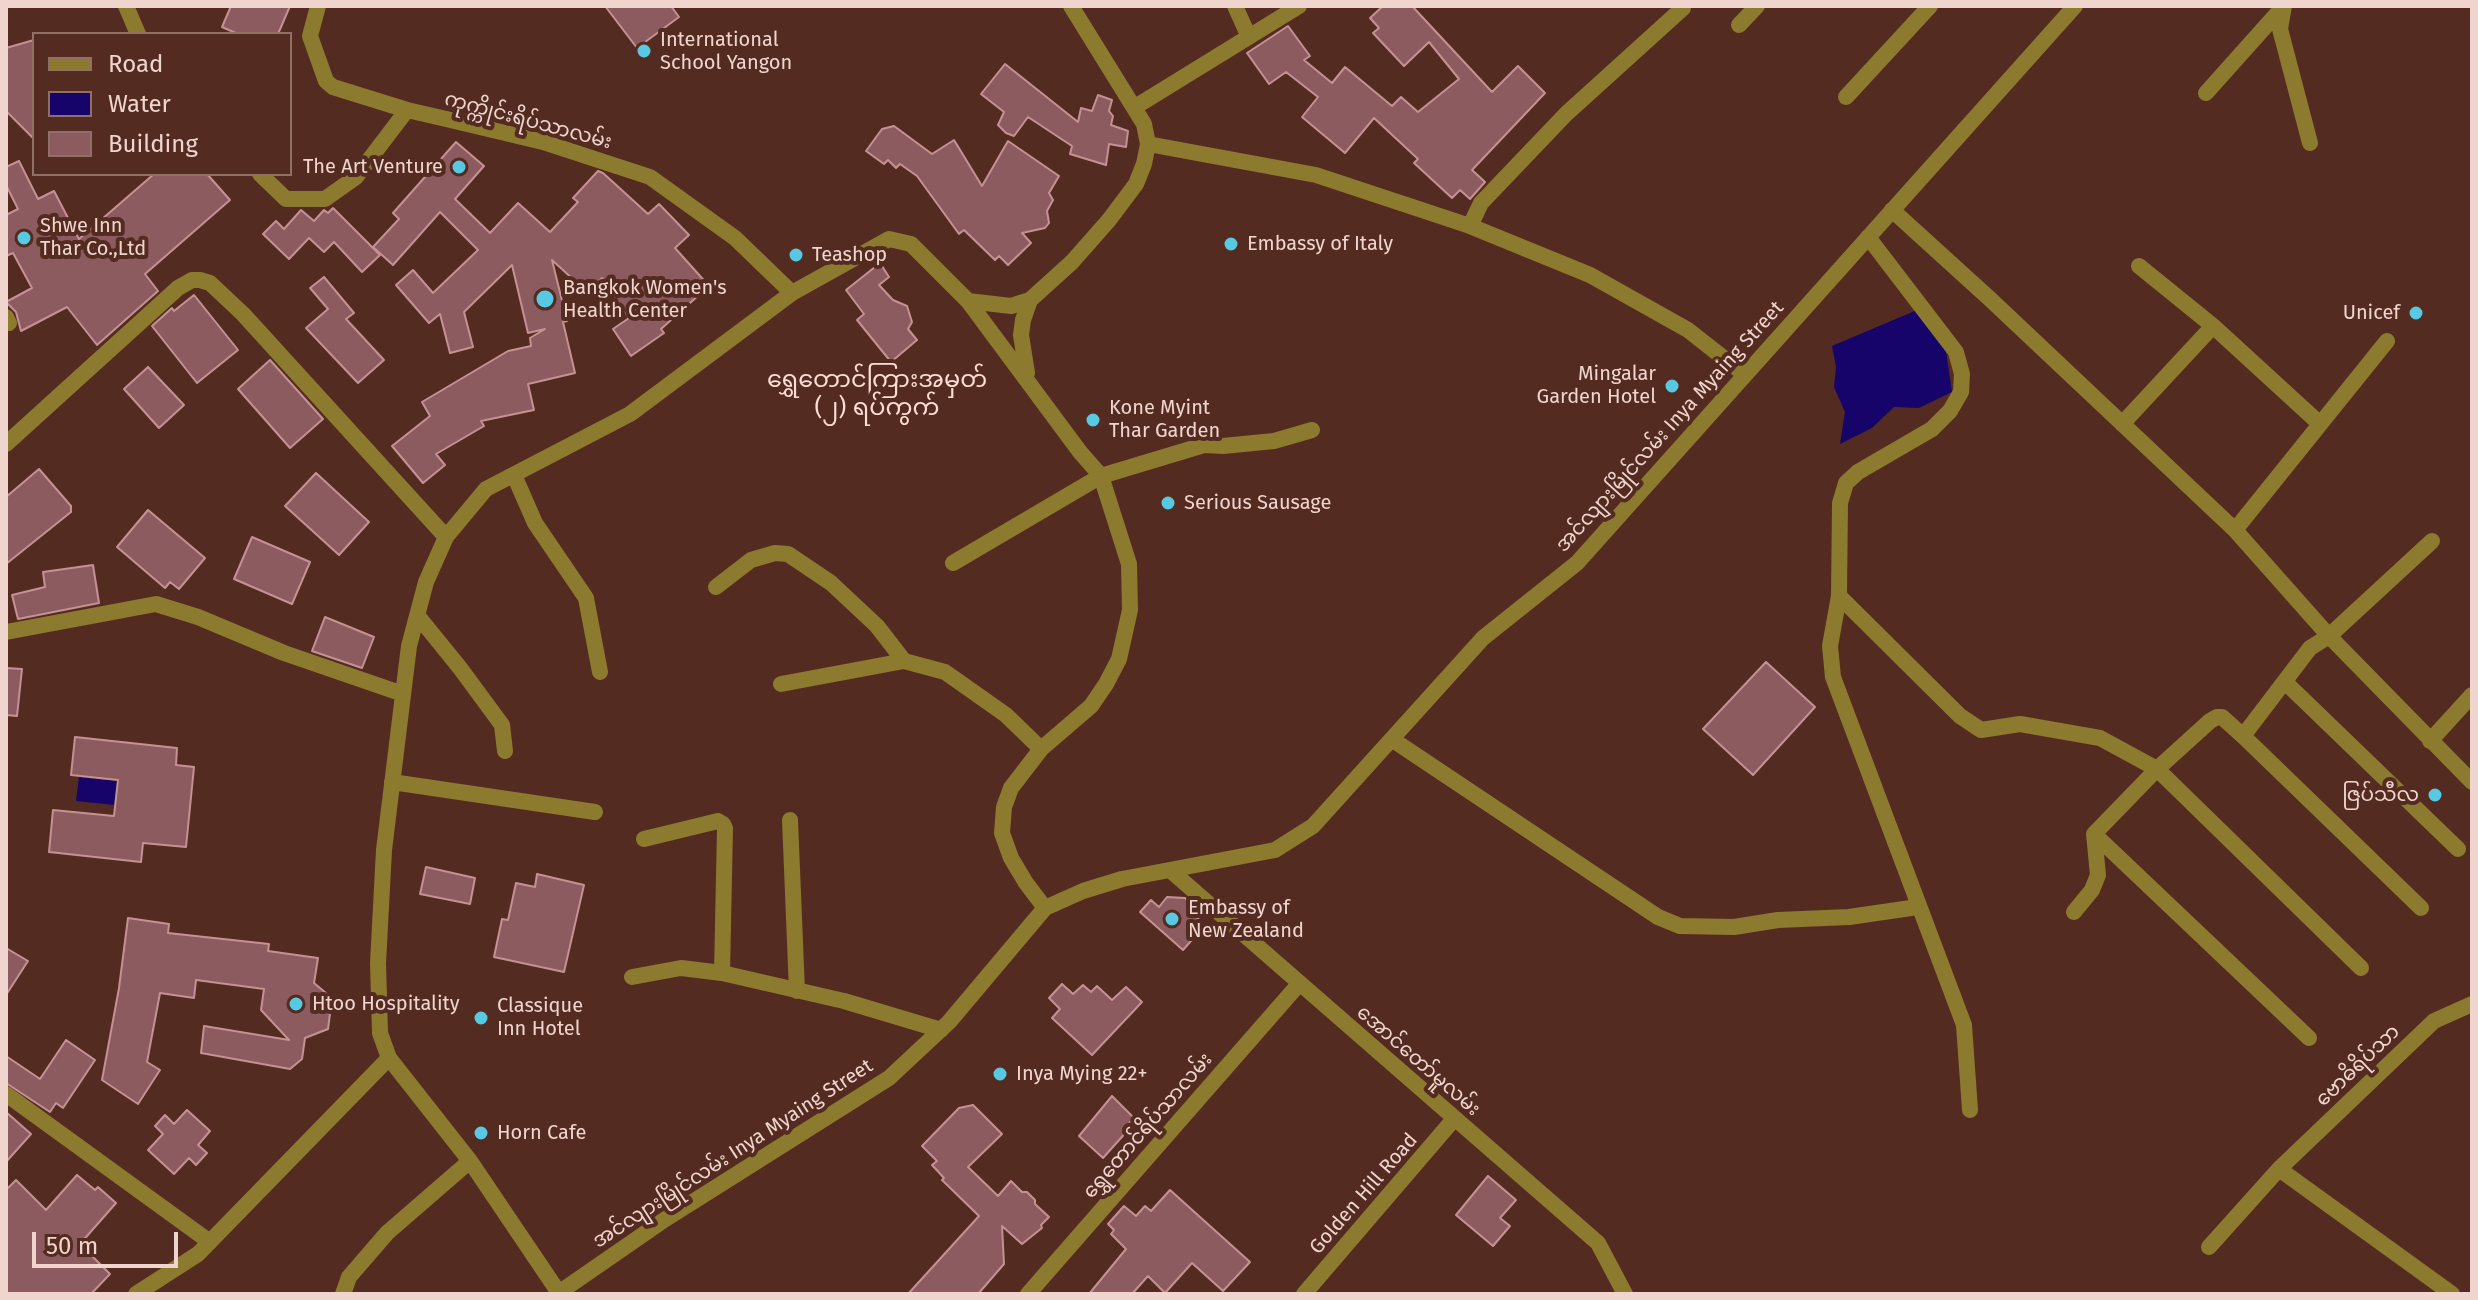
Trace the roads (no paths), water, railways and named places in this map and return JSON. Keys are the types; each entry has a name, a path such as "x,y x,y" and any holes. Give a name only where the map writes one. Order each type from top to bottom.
{"street":[{"path":"126,6 137,32"},
{"name":"ကုက္ကိုင်းရိပ်သာလမ်း","path":"318,6 310,36 326,81 333,87 407,110 543,142 650,177 735,238 792,293"},
{"path":"968,301 1011,306 1030,300 1072,262 1136,184 1148,144 1144,124 1071,6"},
{"path":"1235,6 1249,37"},
{"path":"1135,107 1299,6"},
{"path":"1739,25 1757,6"},
{"path":"1846,97 1930,6"},
{"name":"အင်လျားမြိုင်လမ်း Inya Myaing Street","path":"558,1293 675,1213 889,1078 941,1030 1045,908 1083,891 1122,879 1275,850 1313,826 1483,638 1577,563 2075,6"},
{"path":"2206,93 2284,6"},
{"path":"2284,6 2280,29 2310,143"},
{"path":"1470,226 1481,203 1566,114 1683,8"},
{"path":"262,176 286,199 325,199 356,177 407,110"},
{"path":"1148,144 1316,175 1470,226 1590,275 1688,330 1744,374"},
{"path":"1892,210 2235,530 2329,636 2472,782"},
{"path":"1868,237 1956,352 1962,374 1961,392 1950,411 1932,429 1858,472 1846,483 1840,503 1839,596 1830,646 1833,677 1964,1025 1970,1110"},
{"path":"558,1293 470,1161 389,1058 380,1033 378,963 384,850 409,646 426,582 446,537 486,489 630,414 792,293 889,239 911,244 968,301 1101,476 1129,564 1130,610 1119,659 1091,706 1041,749 1011,788 1004,807 1002,833 1011,858 1045,908"},
{"path":"2139,266 2213,326 2320,424"},
{"path":"6,444 178,288 192,280 200,280 210,283 243,314 446,537"},
{"path":"1030,300 1021,335 1021,349 1030,383"},
{"path":"2122,424 2213,326"},
{"path":"2235,530 2387,341"},
{"path":"953,563 1101,476 1204,445 1274,441 1312,430"},
{"path":"514,475 535,523 586,598 600,672"},
{"path":"2243,736 2310,648 2329,636 2432,541"},
{"path":"716,587 751,560 775,553 788,554 831,583 877,626 904,661"},
{"path":"1839,596 1960,716 1981,730 2020,724 2100,738 2157,769 2361,968"},
{"path":"6,632 156,604 403,694"},
{"path":"417,615 502,725 505,751"},
{"path":"781,684 904,661 945,672 1006,715 1041,749"},
{"path":"2285,682 2458,849"},
{"path":"2430,741 2472,695"},
{"path":"2074,912 2092,890 2098,875 2094,834 2157,769 2217,717 2222,717 2243,736 2421,908"},
{"path":"1393,740 1658,917 1680,926 1734,927 1778,920 1849,917 1918,907"},
{"path":"392,782 595,812"},
{"path":"790,820 797,991"},
{"path":"644,839 718,821 723,824 722,973"},
{"path":"2094,834 2309,1038"},
{"name":"အောင်တော်မူလမ်း","path":"1170,870 1598,1243 1625,1294"},
{"path":"632,977 681,968 722,973 941,1030"},
{"name":"ရွှေတောင်ရိပ်သာလမ်း","path":"1028,1294 1299,984"},
{"name":"ဗောဓိရိပ်သာ","path":"2209,1247 2279,1169 2434,1021 2472,1004"},
{"path":"136,1294 198,1254 389,1058"},
{"path":"6,1094 210,1242"},
{"name":"Golden Hill Road","path":"1304,1294 1454,1119"},
{"path":"343,1294 349,1277 387,1233 470,1161"},
{"path":"2279,1169 2452,1294"}],"water":[{"path":"1917,310 1946,351 1952,392 1919,408 1894,407 1872,428 1840,444 1845,412 1834,387 1836,367 1832,346"},
{"path":"79,777 117,781 114,805 76,801"}],"place":[{"name":"International School Yangon","path":"644,51"},
{"name":"The Art Venture","path":"459,167"},
{"name":"Shwe Inn Thar Co.,Ltd","path":"24,238"},
{"name":"Embassy of Italy","path":"1231,244"},
{"name":"Teashop","path":"796,255"},
{"name":"Bangkok Women's Health Center","path":"545,299"},
{"name":"Unicef","path":"2416,313"},
{"name":"Mingalar Garden Hotel","path":"1672,386"},
{"name":"Kone Myint Thar Garden","path":"1093,420"},
{"name":"Serious Sausage","path":"1168,503"},
{"name":"ဇြပ်သီလ","path":"2435,795"},
{"name":"Embassy of New Zealand","path":"1172,919"},
{"name":"Htoo Hospitality","path":"296,1004"},
{"name":"Classique Inn Hotel","path":"481,1018"},
{"name":"Inya Mying 22+","path":"1000,1074"},
{"name":"Horn Cafe","path":"481,1133"}],"district":[{"name":"ရွှေတောင်ကြားအမှတ် (၂) ရပ်ကွက်","path":"877,394"}]}
